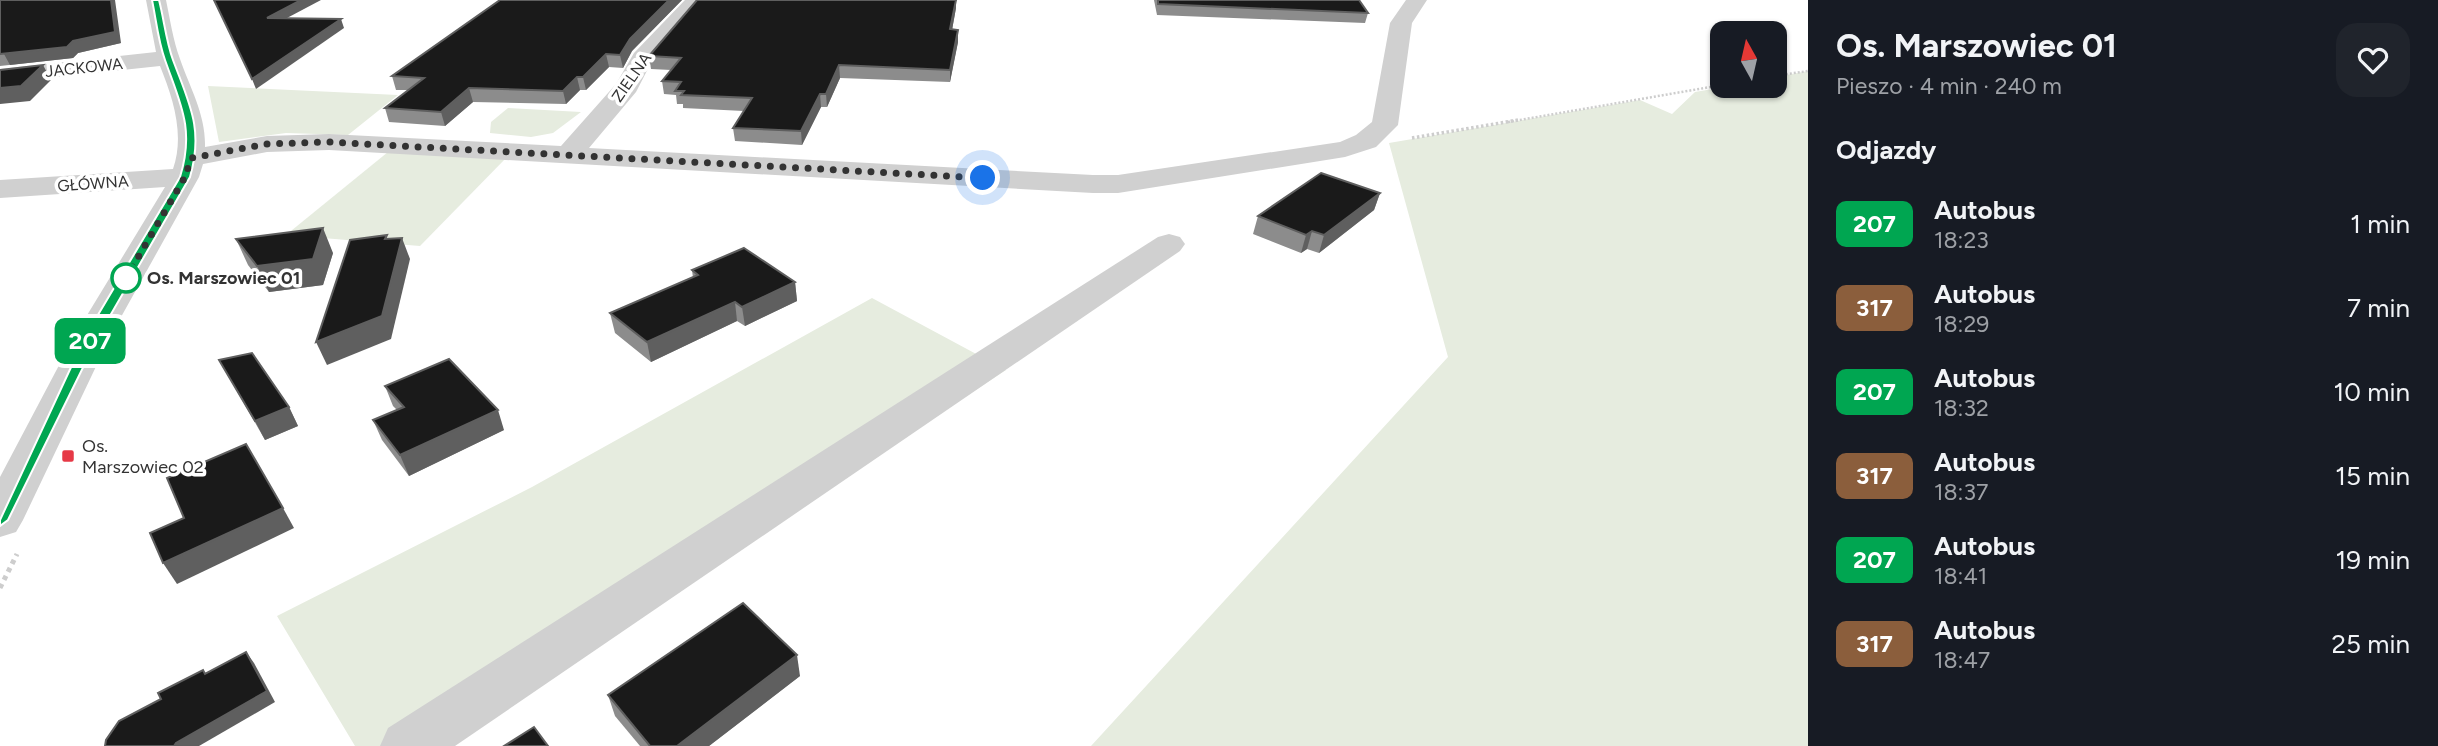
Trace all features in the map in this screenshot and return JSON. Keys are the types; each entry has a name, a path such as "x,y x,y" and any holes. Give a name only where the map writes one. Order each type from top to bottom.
{"street":[{"path":"0,520 93,335 188,167 192,132 181,87 168,58 156,0"},
{"name":"ZIELNA","path":"568,155 626,87 642,58 696,0"},
{"name":"GŁÓWNA","path":"0,189 188,167 267,144 329,142 1118,184 1345,149 1366,141 1385,125 1401,23 1417,0"},
{"name":"JACKOWA","path":"0,76 168,58"},
{"path":"408,746 1169,244"}],"path":[{"path":"1787,74 1808,71"},
{"path":"1408,138 1710,87"}],"shaded area":[{"path":"1808,71 1808,746 1091,746 1448,357 1389,143 1640,100 1672,114 1695,92 1710,89 1710,98 1787,98 1787,75"},
{"path":"208,86 398,95 348,135 286,133 219,142"},
{"path":"508,108 581,112 553,133 531,137 490,133 491,122"},
{"path":"388,152 507,157 420,246 286,235"},
{"path":"872,298 1006,370 435,746 355,746 277,616 532,487"}],"building":[{"path":"0,0 111,0 115,32 73,41 67,47 0,54"},
{"path":"214,0 301,0 267,18 341,19 252,79"},
{"path":"500,0 669,0 630,39 620,55 606,54 583,77 577,77 563,91 469,88 441,112 385,108 424,78 392,76"},
{"path":"697,0 956,0 950,29 958,30 950,70 839,65 826,94 820,94 801,131 733,128 752,98 681,95 684,91 675,91 681,82 662,81 681,58 649,56"},
{"path":"1158,0 1359,0 1368,13 1158,4"},
{"path":"43,65 21,86 0,88 0,70"},
{"path":"1321,173 1380,193 1324,235 1312,231 1306,235 1258,216"},
{"path":"323,228 313,259 257,266 236,239"},
{"path":"387,235 385,239 402,238 382,316 316,342 350,240"},
{"path":"744,248 795,282 742,307 735,302 647,342 610,313 698,275 692,270"},
{"path":"252,353 289,407 255,421 219,360"},
{"path":"449,359 498,410 400,455 373,420 404,407 385,386"},
{"path":"246,444 283,508 163,563 150,533 184,518 167,478"},
{"path":"743,603 797,655 677,746 650,746 608,695"},
{"path":"246,652 267,691 174,746 105,746 119,721 161,699 158,693 203,670 205,674"},
{"path":"534,727 548,746 504,746"}],"bus line":[{"name":"207","path":"0,520 93,335 185,177 191,158 192,132 181,87 168,58 156,0"}],"place":[{"name":"Os. Marszowiec 01","path":"126,278"},
{"name":"Os. Marszowiec 02","path":"68,456"}],"route":[{"path":"126,278 185,177 191,158 267,144 329,142 983,178"}]}
